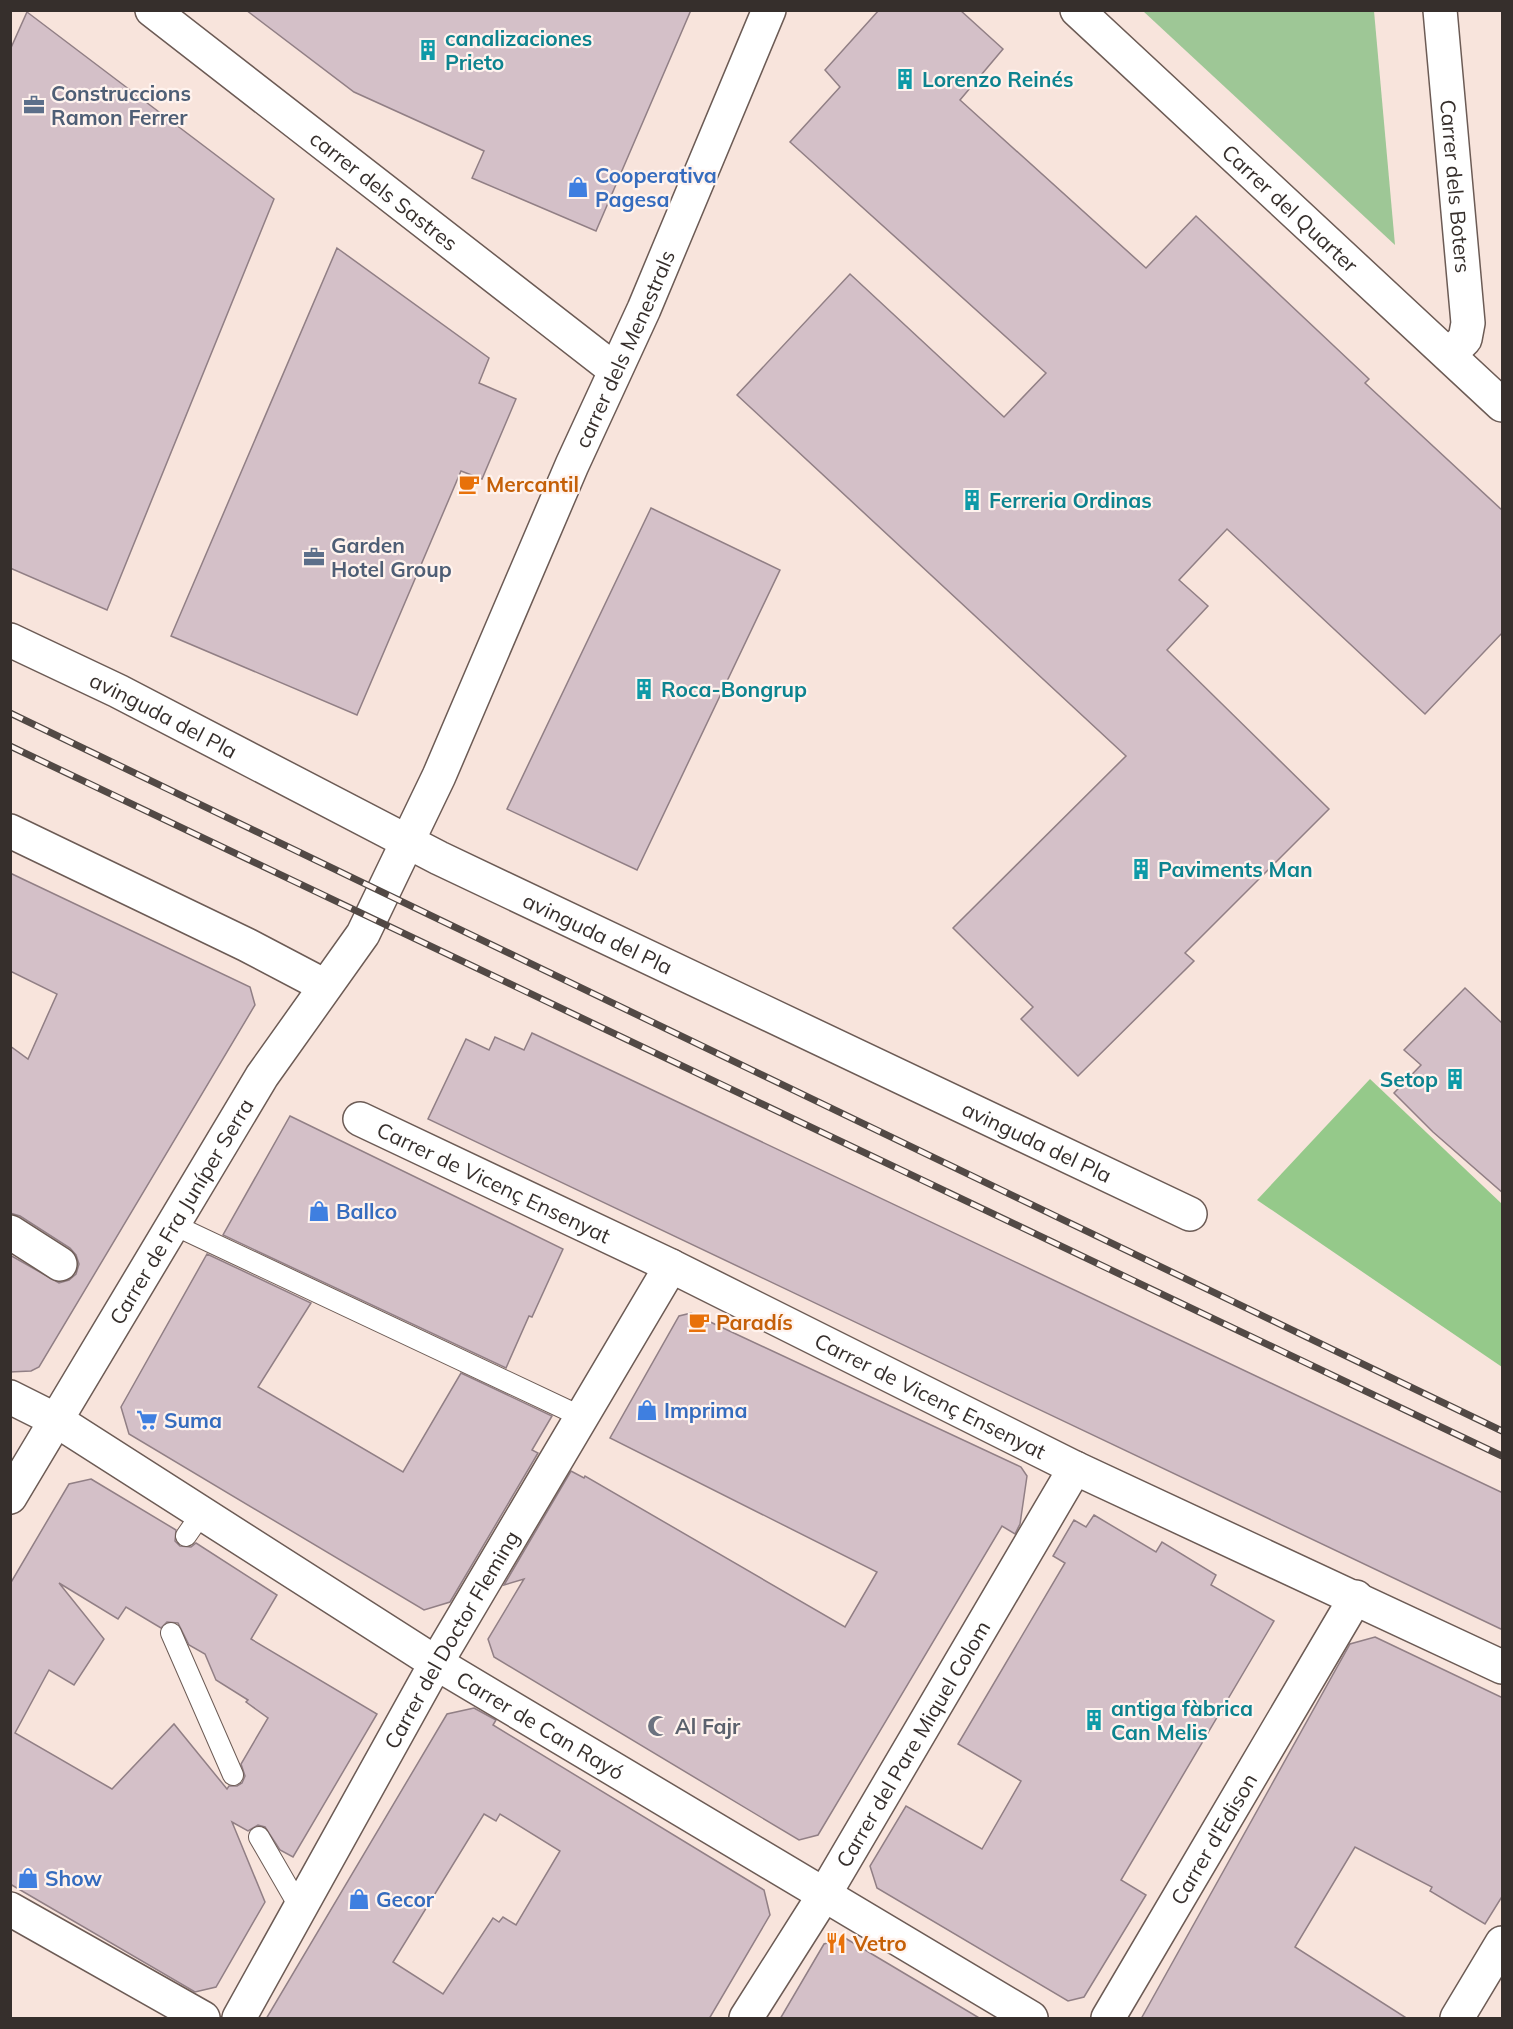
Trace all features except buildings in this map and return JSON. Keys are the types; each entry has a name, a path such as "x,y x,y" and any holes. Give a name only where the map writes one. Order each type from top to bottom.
{"street":[{"name":"carrer dels Sastres","path":"152,10 615,370"},
{"name":"carrer dels Menestrals","path":"363,933 439,776 615,370 644,309 769,10"},
{"name":"Carrer del Quarter","path":"1077,10 1503,405"},
{"name":"Carrer dels Boters","path":"1440,10 1468,323 1465,339 1450,354"},
{"name":"avinguda del Pla","path":"10,640 118,691 406,841 1190,1214"},
{"path":"10,831 246,945 325,986"},
{"name":"Carrer de Fra Juníper Serra","path":"10,1497 262,1076 363,933"},
{"name":"Carrer de Vicenç Ensenyat","path":"360,1119 671,1266 1075,1468 1503,1667"},
{"path":"10,1232 60,1264"},
{"name":"Carrer del Doctor Fleming","path":"239,2019 436,1663 671,1266"},
{"name":"Carrer de Can Rayó","path":"10,1397 56,1420 194,1525 436,1663 1030,2019"},
{"name":"Carrer del Pare Miquel Colom","path":"746,2019 824,1895 1075,1468"},
{"name":"Carrer d'Edison","path":"1108,2019 1356,1597"},
{"path":"10,1909 202,2019"},
{"path":"1458,2019 1492,1986 1503,1943"}],"lane":[{"path":"174,1225 582,1417"},
{"path":"171,1634 233,1775"},
{"path":"259,1837 300,1908"}],"green space":[{"path":"1143,11 1374,11 1395,245"},
{"path":"1370,1079 1502,1204 1502,1367 1257,1200"}],"railway":[{"path":"10,713 1502,1431"},
{"path":"10,746 1502,1456"}],"place":[{"name":"canalizaciones Prieto","path":"428,50"},
{"name":"Lorenzo Reinés","path":"905,79"},
{"name":"Construccions Ramon Ferrer","path":"34,105"},
{"name":"Cooperativa Pagesa","path":"578,187"},
{"name":"Mercantil","path":"469,484"},
{"name":"Ferreria Ordinas","path":"972,500"},
{"name":"Garden Hotel Group","path":"314,557"},
{"name":"Roca-Bongrup","path":"644,689"},
{"name":"Paviments Man","path":"1141,869"},
{"name":"Setop","path":"1455,1079"},
{"name":"Ballco","path":"319,1211"},
{"name":"Paradís","path":"699,1322"},
{"name":"Imprima","path":"647,1410"},
{"name":"Suma","path":"147,1420"},
{"name":"antiga fàbrica Can Melis","path":"1094,1720"},
{"name":"Al Fajr","path":"658,1726"},
{"name":"Show","path":"28,1878"},
{"name":"Gecor","path":"359,1899"},
{"name":"Vetro","path":"836,1943"}]}
